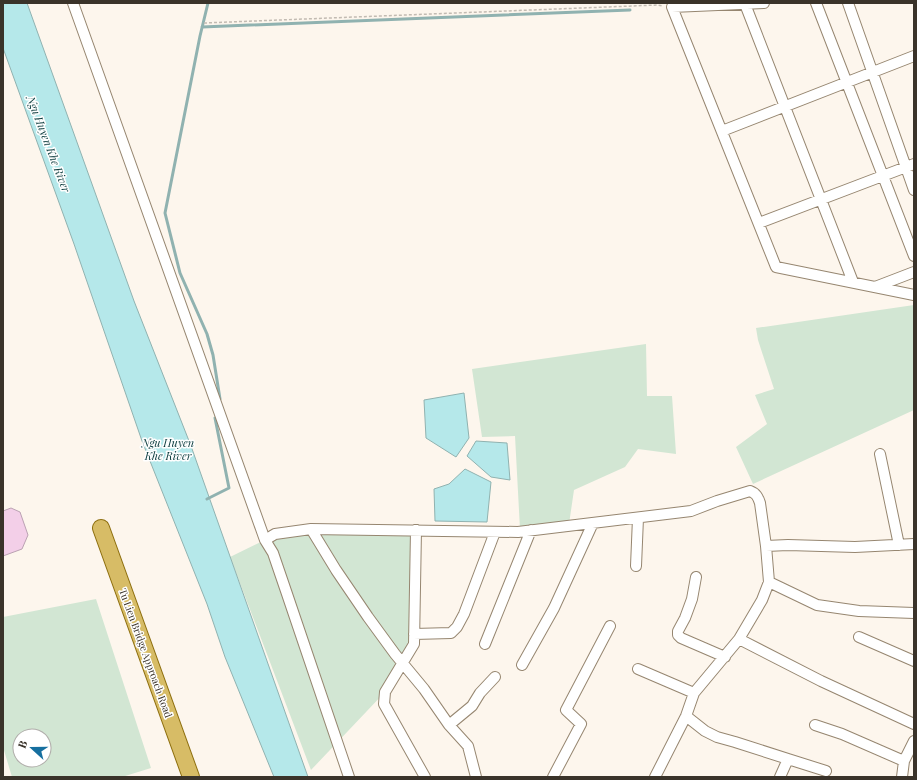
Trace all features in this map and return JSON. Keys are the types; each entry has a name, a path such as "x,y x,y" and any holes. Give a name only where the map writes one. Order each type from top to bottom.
{"main road":[{"name":"Tu Lien Bridge Approach Road","path":"101,528 191,777"}],"street":[{"path":"73,3 265,540 273,553 349,777"},
{"path":"764,3 672,7 776,267 914,295"},
{"path":"816,3 914,256"},
{"path":"848,3 872,72 910,165 914,190"},
{"path":"745,4 853,282"},
{"path":"722,131 914,56"},
{"path":"758,223 910,165"},
{"path":"875,287 914,272"},
{"path":"880,454 899,545"},
{"path":"265,540 275,534 311,529 518,532 691,511 750,491 754,493 760,503 769,582 762,600 739,639 725,658 694,693 686,716 655,777"},
{"path":"636,566 638,518"},
{"path":"522,665 554,608 593,523"},
{"path":"311,529 368,617 403,664 424,689 449,725 468,746 476,777"},
{"path":"416,530 414,644 385,692 384,704 424,777"},
{"path":"485,644 531,530"},
{"path":"414,634 451,633 456,627 464,614 495,532"},
{"path":"766,546 855,547 914,544"},
{"path":"696,577 692,599 685,618 678,631 678,635 681,638 725,658"},
{"path":"769,582 817,605 859,611 914,613"},
{"path":"553,777 581,724 566,710 610,626"},
{"path":"859,637 914,661"},
{"path":"739,639 822,681 914,724"},
{"path":"638,669 694,693"},
{"path":"449,725 472,706 480,693 495,677"},
{"path":"686,716 705,731 717,738 735,742 826,771"},
{"path":"815,725 842,734 904,761"},
{"path":"902,777 904,761 914,741"},
{"path":"780,777 788,759"}],"path":[{"path":"204,23 657,5 672,7"}],"green space":[{"path":"914,305 914,410 753,484 736,447 767,424 755,395 774,389 758,340 756,328"},
{"path":"646,344 647,396 672,396 676,454 638,449 625,467 574,490 569,524 520,529 515,436 482,437 472,369"},
{"path":"311,529 416,530 414,634 385,692 311,770 230,557 265,540"},
{"path":"96,599 151,768 122,777 12,777 3,747 3,617"}],"water":[{"name":"Ngu Huyen Khe River","path":"3,3 27,3 134,301 191,446 308,777 274,777 225,657 207,604 142,441 74,244 3,48"},
{"path":"464,393 469,438 456,457 426,438 424,400"},
{"path":"476,441 507,443 510,480 491,477 467,456"},
{"path":"465,469 491,482 487,522 435,521 434,489 449,484"}],"building":[{"path":"11,508 20,512 28,535 22,549 3,556 3,511"}],"waterway":[{"path":"208,3 200,36 165,213 180,273 207,334 213,355 220,399"},
{"path":"202,27 630,10"},
{"path":"207,499 229,488 215,418"}]}
